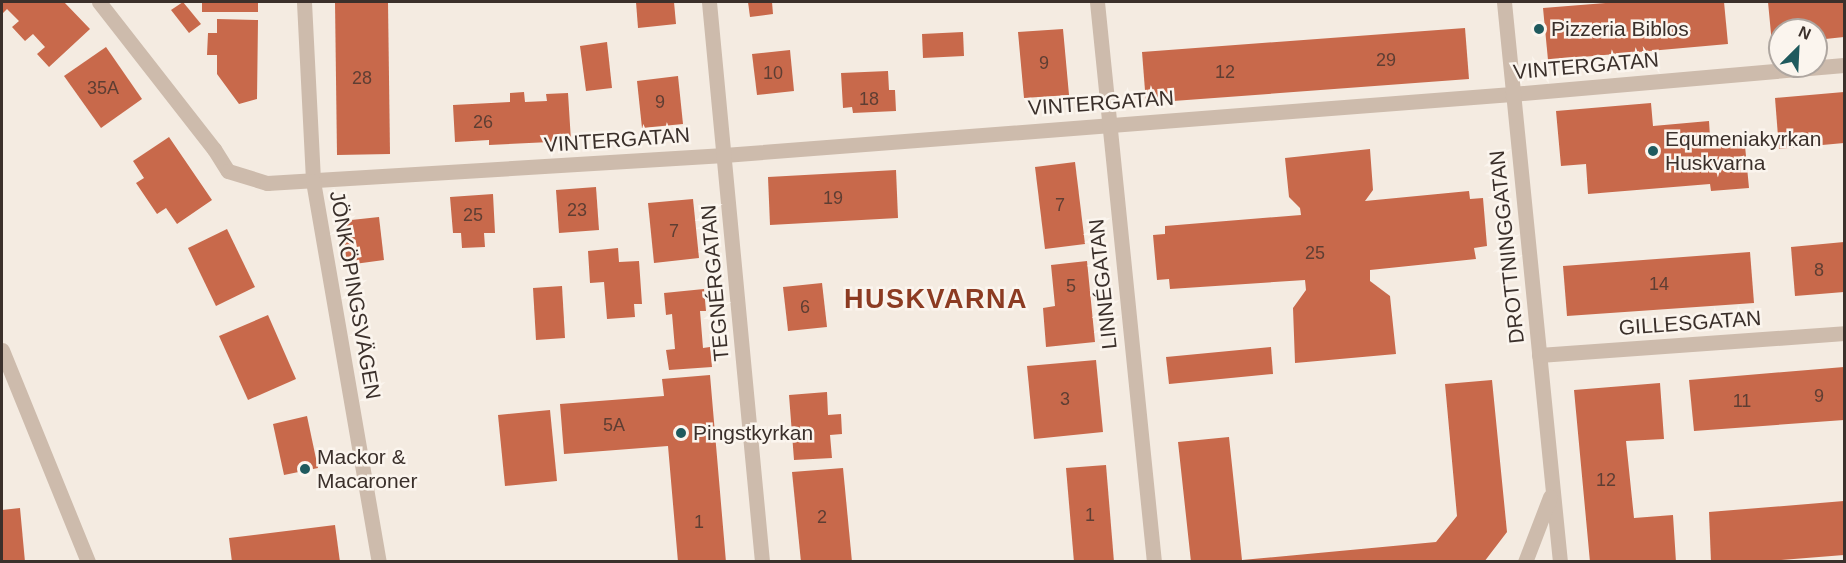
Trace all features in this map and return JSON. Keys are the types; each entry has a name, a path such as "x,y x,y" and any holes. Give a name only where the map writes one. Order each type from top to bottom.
{"street":[{"name":"JÖNKÖPINGSVÄGEN","path":"99,2 207,140 228,171 267,183 313,181 379,561"},
{"path":"304,2 313,181"},
{"name":"TEGNÉRGATAN","path":"709,2 762,561"},
{"name":"LINNÉGATAN","path":"1097,2 1154,561"},
{"name":"DROTTNINGGATAN","path":"1504,2 1560,561"},
{"name":"VINTERGATAN","path":"313,181 724,155 1512,94 1845,65"},
{"name":"GILLESGATAN","path":"1539,355 1845,333"},
{"path":"2,350 88,561"},
{"name":"DROTTNINGGATAN","path":"1525,561 1542,524 1553,488"},
{"name":"JÖNKÖPINGSVÄGEN","path":"373,561 375,534"}],"building":[{"path":"2,2 64,2 90,29 49,67 37,54 45,47 33,34 25,41 12,27 19,21 7,9 2,14"},
{"path":"183,2 201,24 189,33 171,10"},
{"path":"202,2 258,2 258,12 202,12"},
{"path":"335,2 388,2 390,154 337,155"},
{"path":"636,2 674,2 676,24 638,28"},
{"path":"748,2 772,2 773,14 750,17"},
{"path":"1618,2 1724,2 1728,44 1548,60 1543,8"},
{"path":"1768,2 1844,2 1844,37 1828,39 1828,18 1770,18"},
{"path":"217,19 258,20 257,99 239,104 217,74 217,55 207,55 208,33 217,33"},
{"path":"1465,28 1469,79 1146,103 1142,52"},
{"path":"1063,29 1069,95 1024,98 1018,32"},
{"path":"963,32 964,56 923,58 922,34"},
{"path":"607,42 612,88 586,91 580,46"},
{"path":"106,47 142,99 101,128 64,76"},
{"path":"790,50 794,91 757,95 752,54"},
{"path":"888,71 889,90 895,90 896,111 853,113 852,107 843,108 841,73"},
{"path":"678,76 683,124 642,128 637,81"},
{"path":"524,92 525,102 547,101 546,94 568,93 571,141 489,145 489,140 455,142 453,105 510,102 510,93"},
{"path":"1844,92 1844,143 1779,149 1775,98"},
{"name":"Equmeniakyrkan Huskvarna","path":"1651,103 1653,126 1709,121 1710,137 1744,135 1749,188 1711,191 1710,184 1588,194 1586,164 1561,166 1556,111"},
{"path":"169,137 212,200 177,224 166,208 157,214 136,183 144,178 133,161"},
{"path":"1370,149 1373,190 1365,201 1469,191 1470,199 1483,198 1487,246 1474,248 1476,259 1370,270 1370,281 1390,296 1396,354 1295,363 1293,308 1306,290 1305,280 1170,289 1169,279 1157,280 1153,235 1165,234 1165,226 1301,215 1300,208 1289,197 1285,158"},
{"path":"1075,162 1085,244 1045,249 1035,167"},
{"path":"896,170 898,218 770,225 768,177"},
{"path":"596,187 599,230 559,233 556,190"},
{"path":"493,194 495,233 484,233 485,247 462,248 461,233 453,233 450,197"},
{"path":"693,199 699,258 654,263 648,203"},
{"path":"379,217 384,260 347,265 342,221"},
{"path":"227,229 255,287 216,306 188,248"},
{"path":"1844,242 1844,292 1795,296 1791,247"},
{"path":"618,248 619,262 639,261 642,304 634,304 635,317 607,319 604,282 590,283 588,251"},
{"path":"1750,252 1754,303 1567,316 1563,266"},
{"path":"1087,261 1095,342 1046,347 1043,308 1055,306 1051,265"},
{"path":"822,283 827,327 788,331 783,287"},
{"path":"562,286 565,338 536,340 533,288"},
{"path":"704,289 706,311 700,311 703,348 710,347 712,367 669,370 666,350 675,349 672,314 666,315 664,293"},
{"path":"268,315 296,379 248,400 219,336"},
{"path":"1271,347 1273,374 1169,384 1166,357"},
{"path":"1096,360 1103,432 1034,439 1027,366"},
{"path":"1844,367 1844,420 1694,431 1689,380"},
{"path":"710,375 726,562 678,562 668,446 564,454 560,404 664,396 662,379"},
{"path":"1492,380 1507,532 1484,562 1191,562 1178,442 1229,437 1242,560 1436,542 1457,516 1445,384"},
{"path":"1660,383 1664,439 1626,441 1634,518 1673,515 1676,562 1590,562 1574,390"},
{"path":"827,392 828,415 841,414 842,434 830,435 832,458 794,460 789,395"},
{"path":"550,410 557,481 505,486 498,415"},
{"path":"307,416 318,468 284,475 273,424"},
{"path":"1106,465 1114,562 1074,562 1066,468"},
{"path":"843,468 852,562 801,562 792,472"},
{"path":"1844,501 1844,555 1758,562 1711,562 1709,512"},
{"path":"20,508 25,562 2,562 2,510"},
{"path":"335,525 340,562 232,562 229,538"}],"place":[{"name":"Pizzeria Biblos","path":"1539,29"},
{"name":"Equmeniakyrkan Huskvarna","path":"1653,151"},
{"name":"Pingstkyrkan","path":"681,433"},
{"name":"Mackor & Macaroner","path":"305,469"}],"district":[{"name":"HUSKVARNA","path":"936,300"}]}
